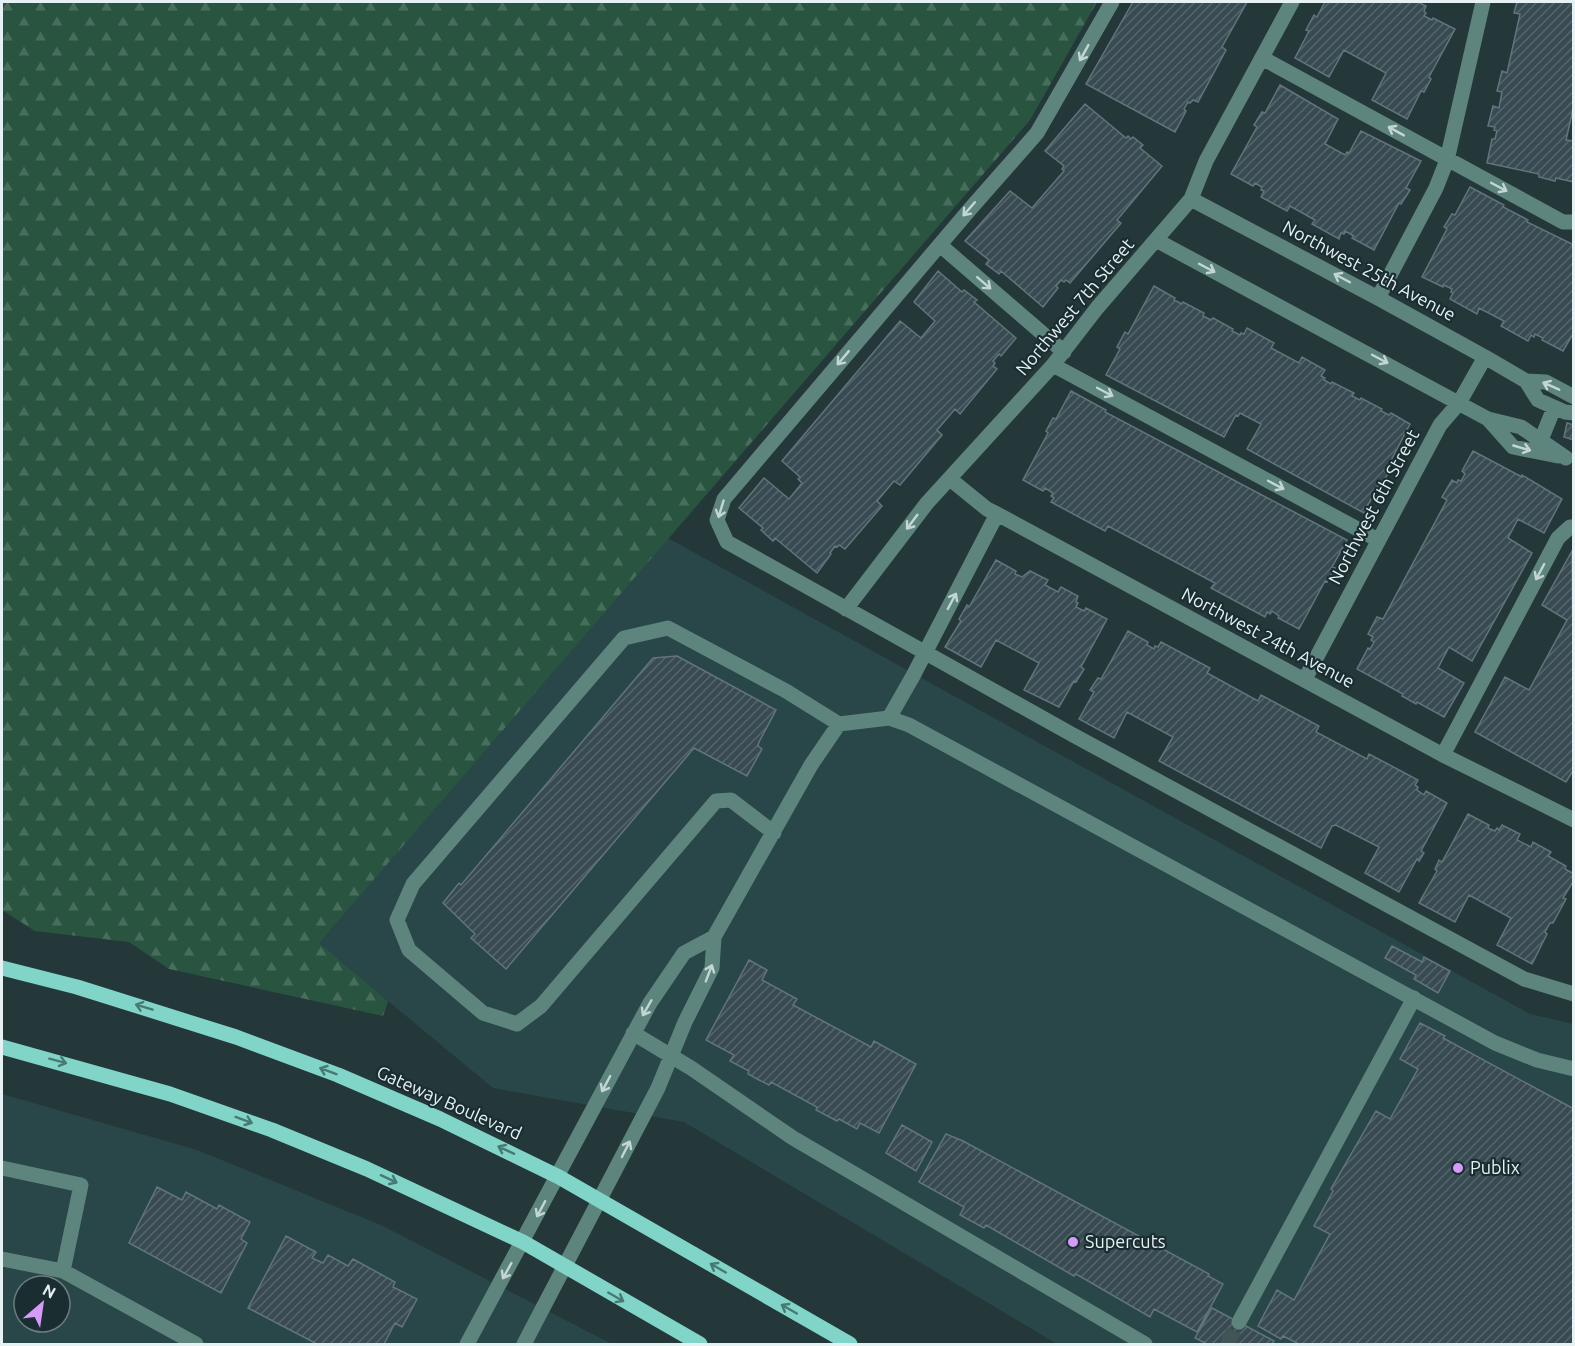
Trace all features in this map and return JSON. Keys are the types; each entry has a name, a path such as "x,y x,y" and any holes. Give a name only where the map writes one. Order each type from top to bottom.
{"main road":[{"name":"Gateway Boulevard","path":"2,969 129,1003 286,1055 440,1119 559,1177 850,1344"},
{"path":"2,1047 170,1094 272,1130 367,1168 523,1242 699,1344"}],"street":[{"path":"1112,2 1037,134 939,244 724,499 717,520 727,542 1524,980 1574,994"},
{"name":"Northwest 7th Street","path":"846,609 922,509 1053,365 1096,308 1191,199 1206,161 1292,2"},
{"path":"1378,297 1436,188 1447,160 1483,2"},
{"path":"1262,58 1563,222 1574,222"},
{"name":"Northwest 25th Avenue","path":"1191,199 1378,297 1485,357 1526,381 1538,400 1565,412 1574,413"},
{"path":"1156,240 1488,419 1521,427 1570,458"},
{"path":"939,244 1064,352"},
{"name":"Northwest 6th Street","path":"1305,679 1440,425 1459,402 1485,357"},
{"path":"1053,365 1378,540"},
{"name":"Northwest 25th Avenue","path":"1526,381 1546,382 1574,398"},
{"path":"1541,440 1554,408"},
{"path":"1488,419 1513,447 1570,458"},
{"name":"Northwest 24th Avenue","path":"950,478 987,509 1443,755 1574,820"},
{"path":"889,718 997,514"},
{"path":"1443,755 1558,538 1570,527 1574,527"},
{"path":"774,833 731,800 716,801 541,1006 517,1024 483,1013 409,950 397,920 412,884 624,638 668,628 786,691 839,724 889,718 909,725 1496,1043 1537,1060 1574,1069"},
{"path":"524,1344 658,1088 712,968 714,937 811,765 839,724"},
{"path":"467,1344 559,1177 650,1003 684,953 714,937"},
{"path":"1239,1322 1414,998"},
{"path":"633,1033 671,1055 793,1138 1145,1344"},
{"path":"2,1168 81,1185 63,1271"},
{"path":"2,1259 63,1271 196,1344"}],"shaded area":[{"path":"668,538 1530,1014 1573,1024 1573,1344 1057,1344 684,1122 493,1088 318,943"},
{"path":"2,1094 197,1150 383,1226 612,1344 2,1344"}],"green space":[{"path":"2,2 1097,2 1030,120 319,943 388,1001 383,1016 169,969 129,942 35,931 2,910"}],"building":[{"path":"1133,2 1247,2 1222,47 1226,50 1198,102 1193,100 1188,102 1175,132 1086,84"},
{"path":"1325,2 1418,2 1426,6 1424,16 1455,29 1429,77 1431,79 1424,92 1421,91 1407,119 1372,100 1386,73 1344,50 1329,77 1295,58 1309,31 1306,30 1314,15 1317,17"},
{"path":"1517,2 1574,2 1574,105 1566,140 1574,141 1574,182 1556,178 1555,181 1539,177 1539,174 1487,163 1492,139 1495,139 1497,131 1494,130 1495,127 1488,126 1493,106 1499,108 1502,92 1497,91 1502,71 1507,73 1520,14 1514,13"},
{"path":"1280,85 1338,119 1325,144 1345,155 1349,153 1361,131 1421,161 1406,188 1410,190 1401,204 1399,203 1374,250 1352,238 1354,236 1345,231 1344,234 1341,233 1339,239 1312,224 1315,220 1290,206 1287,211 1261,197 1264,191 1261,190 1262,187 1255,183 1253,186 1231,174 1257,127 1254,125 1262,112 1265,113"},
{"path":"1085,104 1126,138 1133,137 1143,145 1140,148 1162,166 1117,220 1121,223 1070,283 1061,280 1056,286 1058,288 1043,307 1001,271 999,274 986,264 989,260 965,241 1010,191 1032,208 1064,171 1062,169 1064,166 1045,151"},
{"path":"1470,187 1504,205 1503,207 1528,220 1527,222 1574,245 1574,332 1563,351 1535,334 1534,337 1531,335 1528,341 1501,326 1504,321 1479,308 1477,314 1450,299 1452,289 1422,277 1447,229 1444,227 1452,214 1455,215"},
{"path":"938,271 962,292 964,290 977,300 974,302 1016,338 1001,356 999,354 993,361 995,363 993,366 997,369 960,414 955,409 937,430 942,435 900,485 894,481 877,501 882,506 845,549 839,545 835,546 817,573 775,538 773,541 761,530 763,528 739,508 764,478 789,499 802,483 798,479 800,477 782,461 900,321 921,338 935,321 914,302"},
{"path":"1154,286 1175,298 1174,300 1204,313 1203,316 1211,320 1213,318 1240,335 1244,334 1247,328 1274,343 1271,348 1299,363 1302,357 1325,370 1321,376 1325,378 1324,380 1354,393 1352,396 1360,400 1361,398 1382,409 1381,411 1389,415 1391,413 1410,424 1385,472 1388,473 1381,487 1378,486 1364,513 1247,449 1261,424 1240,413 1236,415 1224,437 1106,375 1120,349 1117,347 1125,332 1128,334"},
{"path":"1071,391 1106,410 1105,412 1347,540 1332,567 1335,568 1327,582 1325,581 1299,629 1278,618 1279,616 1272,611 1270,614 1267,612 1265,617 1211,588 1215,583 1108,526 1105,531 1051,502 1054,498 1051,496 1053,493 1045,488 1043,491 1023,480 1048,433 1046,431 1053,418 1056,419"},
{"path":"1567,423 1574,425 1574,440 1564,437"},
{"path":"1473,451 1522,477 1522,475 1562,499 1544,533 1518,519 1508,538 1532,553 1472,661 1449,647 1438,668 1464,683 1444,717 1417,702 1416,704 1402,696 1403,694 1357,669 1368,648 1370,649 1374,642 1371,640 1373,637 1368,634 1377,617 1383,619 1447,500 1442,497 1452,480 1457,483 1458,480 1461,481 1465,474 1462,471"},
{"path":"1572,551 1574,769 1566,782 1475,732 1505,677 1529,690 1567,620 1542,605"},
{"path":"996,560 1022,577 1030,571 1048,580 1045,585 1058,592 1061,587 1078,596 1076,607 1084,611 1086,608 1107,619 1081,667 1084,669 1059,707 1024,690 1039,663 996,640 981,667 945,647 961,621 959,619 967,605 969,607"},
{"path":"1128,631 1148,642 1147,645 1154,649 1161,642 1210,668 1207,673 1258,701 1261,695 1319,726 1316,732 1367,759 1369,754 1418,780 1415,785 1418,787 1417,790 1424,795 1426,791 1447,803 1421,851 1424,853 1419,861 1417,859 1399,892 1365,873 1379,847 1336,825 1332,826 1321,848 1159,761 1173,737 1127,712 1114,738 1079,719 1094,692 1090,690 1098,678 1101,679"},
{"path":"677,656 776,710 759,742 758,746 762,749 747,776 694,748 506,969 471,938 475,934 443,903 459,883 461,885 653,658"},
{"path":"1468,814 1489,825 1488,828 1495,831 1497,828 1499,830 1502,825 1520,834 1517,840 1531,847 1533,842 1551,852 1548,856 1566,866 1565,869 1574,874 1574,880 1563,898 1566,899 1553,923 1550,923 1545,932 1547,934 1532,964 1497,945 1511,918 1469,895 1455,922 1419,903 1437,871 1435,869 1439,860 1442,862"},
{"path":"1392,946 1422,962 1424,957 1450,971 1438,993 1414,979 1416,975 1385,958"},
{"path":"749,960 767,970 762,980 797,999 793,1005 871,1047 874,1041 916,1064 879,1133 860,1123 857,1129 839,1119 837,1121 816,1110 817,1107 771,1082 769,1085 759,1080 748,1074 749,1071 730,1061 734,1055 706,1040"},
{"name":"Publix","path":"1420,1023 1445,1036 1443,1038 1574,1109 1573,1344 1299,1344 1283,1336 1281,1339 1258,1326 1277,1290 1294,1300 1330,1234 1314,1226 1333,1191 1331,1189 1376,1111 1390,1119 1418,1069 1400,1059"},
{"path":"902,1125 932,1142 916,1171 886,1153"},
{"path":"946,1134 963,1141 1209,1274 1208,1276 1223,1284 1197,1332 1154,1309 1150,1317 986,1225 984,1228 960,1215 964,1207 919,1182"},
{"path":"157,1187 182,1200 186,1192 217,1209 219,1205 250,1222 241,1239 247,1243 221,1293 129,1243"},
{"path":"286,1236 316,1252 312,1258 323,1263 328,1255 348,1266 353,1259 395,1282 393,1287 417,1299 402,1327 395,1323 384,1344 317,1344 248,1308"},
{"path":"1212,1308 1274,1341 1272,1344 1207,1344 1195,1338"}],"tunnel":[{"path":"1227,1344 1239,1322"}],"place":[{"name":"Publix","path":"1458,1168"},
{"name":"Supercuts","path":"1073,1242"}]}
